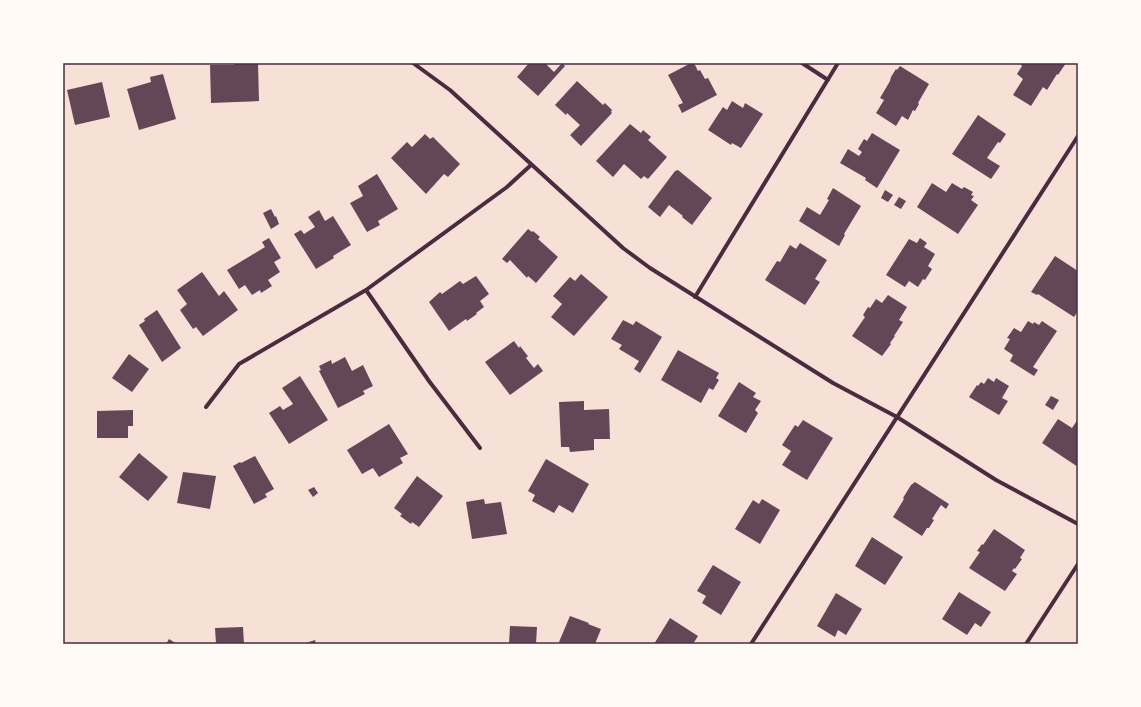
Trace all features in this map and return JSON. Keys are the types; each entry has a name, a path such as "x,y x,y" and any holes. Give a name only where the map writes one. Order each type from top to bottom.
{"street":[{"path":"413,63 450,90 623,248 650,268 833,383 897,417 996,480 1078,524"},
{"path":"802,63 828,80"},
{"path":"695,297 838,63"},
{"path":"751,644 1078,136"},
{"path":"206,406 239,364 366,290 507,187 531,165"},
{"path":"366,290 429,381 480,448"},
{"path":"1026,644 1078,564"}],"building":[{"path":"234,63 258,63 259,101 211,103 210,65 234,65"},
{"path":"529,63 545,63 554,72 562,63 565,66 538,96 517,77"},
{"path":"691,63 694,63 698,71 700,70 705,79 708,78 717,95 682,113 678,105 683,103 668,75"},
{"path":"1022,63 1066,63 1047,90 1043,87 1031,106 1013,95 1023,79 1017,74 1022,66"},
{"path":"900,66 929,84 915,111 913,110 908,120 902,116 896,126 876,113 884,100 880,98 896,69 897,70"},
{"path":"163,74 176,119 139,130 127,89 151,82 150,77"},
{"path":"577,81 603,105 605,103 612,110 612,113 581,146 570,135 580,125 567,113 566,115 555,105"},
{"path":"102,82 110,117 75,125 67,90"},
{"path":"732,101 743,108 745,103 763,114 741,148 732,143 731,145 708,130 723,107 727,110"},
{"path":"978,115 1006,134 1000,143 998,142 987,158 1000,166 991,179 952,154"},
{"path":"630,124 641,133 643,130 650,136 651,137 648,140 667,157 648,179 644,176 641,179 624,164 613,177 596,161"},
{"path":"872,133 900,150 877,188 865,180 866,178 840,163 848,149 859,156 862,152 858,149 864,139 867,141"},
{"path":"425,134 430,139 433,137 460,164 448,177 444,174 426,194 391,158 407,142 412,147"},
{"path":"678,170 712,198 692,225 669,205 660,217 648,207 675,171"},
{"path":"377,174 398,209 378,221 380,225 367,232 350,203 363,196 358,186"},
{"path":"932,183 946,192 952,183 962,189 964,187 973,192 971,195 974,196 971,200 978,205 958,234 917,207"},
{"path":"833,188 861,206 844,234 845,235 839,246 799,221 807,207 820,215 829,200 827,199"},
{"path":"885,190 893,195 888,202 881,198"},
{"path":"899,197 906,201 901,209 894,205"},
{"path":"271,209 279,224 271,229 263,213"},
{"path":"319,210 325,221 333,216 351,245 316,269 294,234 301,230 304,234 315,227 308,217"},
{"path":"528,229 540,237 538,239 558,257 536,283 528,276 527,278 510,260 507,263 502,259"},
{"path":"269,238 281,258 274,262 280,272 268,280 272,286 261,293 260,290 252,295 245,285 239,289 227,270 265,247 262,242"},
{"path":"920,238 927,243 924,247 935,254 928,266 932,269 925,280 923,279 918,287 909,281 905,287 886,275 909,239 917,243"},
{"path":"800,243 827,260 815,279 820,282 805,305 765,280 777,261 780,262 790,245 796,249"},
{"path":"1055,256 1078,271 1078,311 1074,317 1038,294 1037,295 1031,292"},
{"path":"202,272 219,296 224,291 238,310 203,336 196,327 193,329 180,310 187,304 177,290"},
{"path":"581,274 608,297 574,336 551,317 562,304 553,296 570,277 575,281"},
{"path":"476,276 489,294 480,301 484,307 467,321 466,319 449,331 429,302 440,292 442,294 460,281 463,284"},
{"path":"888,295 907,307 899,320 903,322 890,343 891,344 882,356 852,336 865,317 863,315 868,307 870,308 876,299 882,303"},
{"path":"157,310 181,348 162,362 139,325 145,321 144,319"},
{"path":"623,320 633,325 636,321 662,337 640,373 634,369 639,361 619,349 622,345 611,339"},
{"path":"1028,321 1039,325 1042,321 1057,331 1033,367 1038,370 1034,376 1010,361 1013,355 1004,349 1010,339 1007,338 1014,328 1021,332"},
{"path":"514,341 528,356 526,358 534,368 538,364 543,371 510,395 485,362"},
{"path":"678,350 719,373 716,378 719,380 713,390 709,388 701,403 661,380"},
{"path":"129,354 149,369 132,392 112,378"},
{"path":"345,357 352,371 363,365 373,386 363,391 365,394 338,408 319,371 321,370 319,366 331,360 332,364"},
{"path":"300,376 328,420 289,444 269,413 280,406 283,410 293,404 282,388"},
{"path":"988,378 994,382 996,378 1009,386 1002,398 1008,401 999,415 969,397 977,385 978,386 981,382 984,384"},
{"path":"739,382 756,393 753,397 761,401 755,410 758,413 746,433 718,416"},
{"path":"1051,396 1059,400 1053,410 1045,405"},
{"path":"584,401 584,410 609,409 610,439 594,439 594,450 570,452 569,447 561,447 559,402"},
{"path":"133,410 133,426 128,426 128,438 97,438 97,411"},
{"path":"1058,419 1072,428 1078,419 1078,467 1042,443"},
{"path":"803,420 833,438 807,480 782,465 791,451 782,445 795,425 798,427"},
{"path":"389,424 408,454 400,458 403,463 379,477 373,468 362,474 347,450"},
{"path":"139,453 168,477 148,501 119,477"},
{"path":"255,456 274,489 265,494 267,497 254,504 233,466"},
{"path":"546,459 589,484 573,513 559,505 554,513 532,501 535,495 528,491"},
{"path":"183,472 216,476 210,509 177,503"},
{"path":"417,476 443,496 419,527 412,522 411,524 400,516 402,514 394,508"},
{"path":"915,482 949,504 946,509 941,505 932,519 934,520 922,536 893,517 911,485"},
{"path":"314,487 318,493 313,497 308,490"},
{"path":"484,499 485,504 501,502 507,534 472,539 466,502"},
{"path":"762,499 780,510 760,544 735,529 753,500 759,504"},
{"path":"994,529 1025,550 1020,558 1022,559 1012,571 1017,574 1005,591 969,568 980,552 977,551"},
{"path":"872,537 903,557 885,585 855,566"},
{"path":"713,565 741,582 721,615 702,603 706,596 697,591"},
{"path":"959,592 991,612 981,627 975,623 967,635 942,619"},
{"path":"836,593 862,609 846,635 838,630 835,637 817,626"},
{"path":"570,616 601,629 595,644 564,644 559,642"},
{"path":"670,618 698,636 693,644 654,644"},
{"path":"510,626 537,627 536,644 509,644"},
{"path":"243,627 244,644 216,644 215,628"},
{"path":"169,639 177,644 166,644"},
{"path":"315,640 316,644 303,644"}]}
